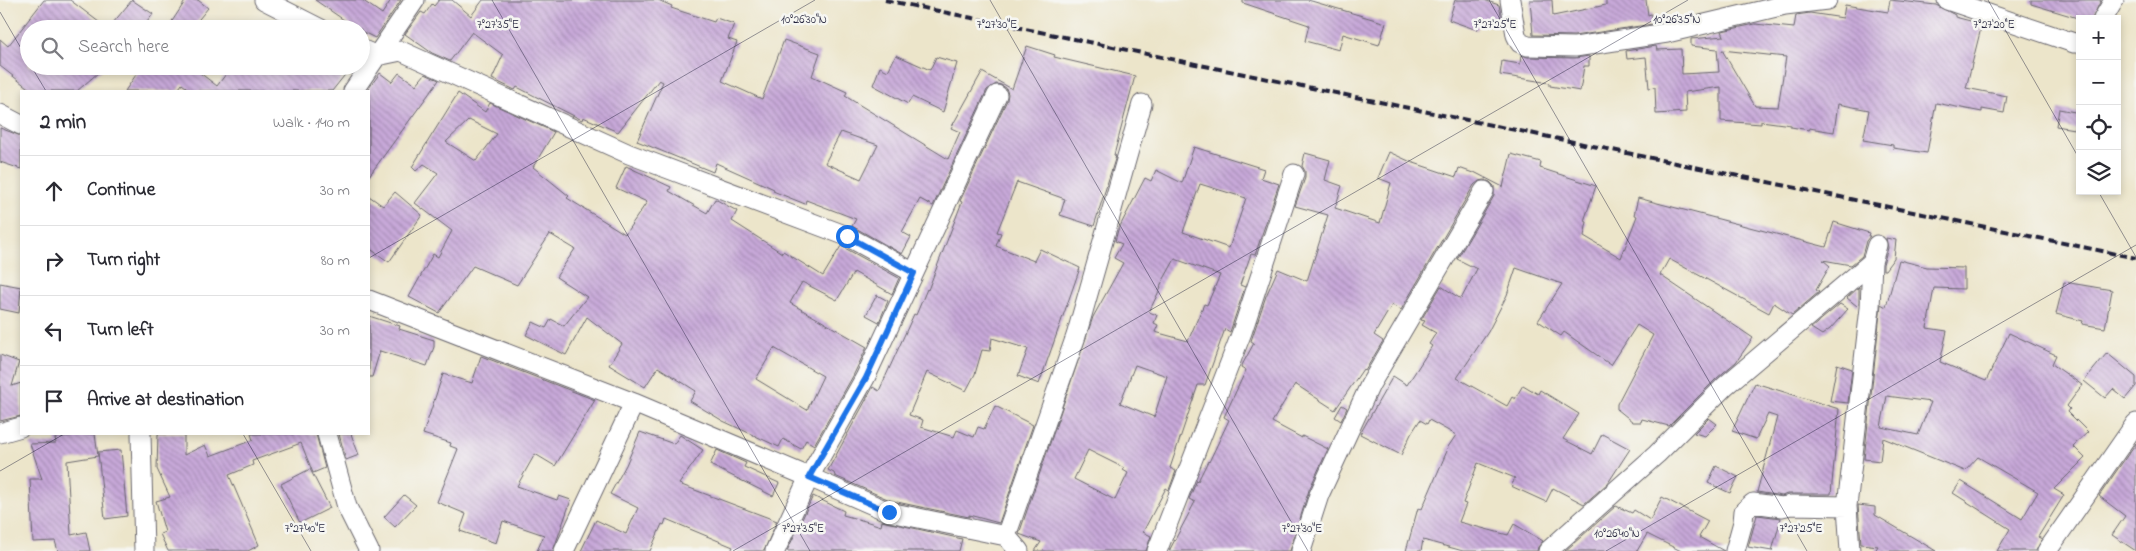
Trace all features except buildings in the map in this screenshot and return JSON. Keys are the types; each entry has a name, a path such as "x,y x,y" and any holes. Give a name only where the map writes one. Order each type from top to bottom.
{"street":[{"path":"264,0 303,20"},
{"path":"370,51 415,0"},
{"path":"1510,0 1516,35 1520,43 1528,46 1566,47 1667,33 1784,2 1826,0"},
{"path":"1947,0 2076,43"},
{"path":"2106,15 2114,0"},
{"path":"370,52 401,51 629,154 847,236 914,273"},
{"path":"353,90 360,75"},
{"path":"775,551 809,477 866,378 997,95"},
{"path":"1006,536 1076,336 1142,104"},
{"path":"0,114 20,124"},
{"path":"1157,551 1242,332 1294,174"},
{"path":"1301,551 1319,495 1370,385 1484,191"},
{"path":"1548,551 1657,454 1726,386 1875,253 1847,506 1850,551"},
{"path":"370,300 634,403 889,512 1006,536 1020,551"},
{"path":"564,551 634,403"},
{"path":"2047,551 2136,423"},
{"path":"0,434 20,427"},
{"path":"141,435 144,551"},
{"path":"327,435 347,507 369,551"},
{"path":"1735,551 1744,511 1753,503 1782,506 1847,506"}],"railway":[{"path":"885,0 2136,258"}],"route":[{"path":"847,236 914,273 866,378 809,477 889,512"}]}
